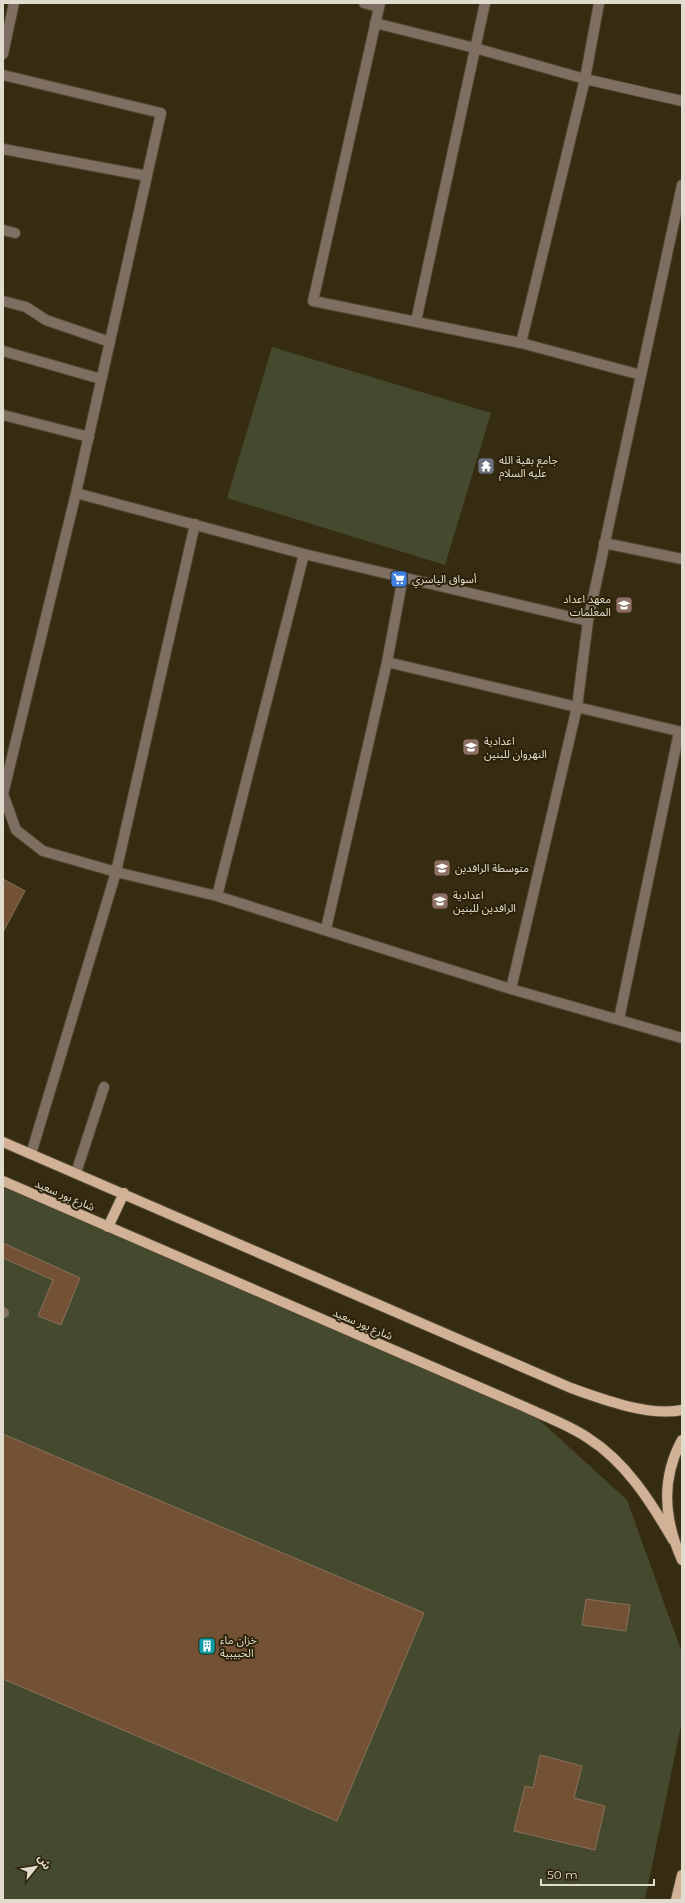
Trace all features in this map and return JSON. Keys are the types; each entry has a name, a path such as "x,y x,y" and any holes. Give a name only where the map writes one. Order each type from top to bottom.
{"main road":[{"path":"3,1142 124,1193 571,1388 620,1404 646,1410 682,1410"},
{"name":"شارع بور سعيد","path":"3,1181 525,1407 588,1437 609,1454 628,1474 648,1500 673,1540"},
{"path":"108,1227 124,1193"},
{"path":"682,1440 676,1451 667,1481 666,1511 673,1540 682,1560"},
{"path":"676,1900 682,1875"}],"street":[{"path":"3,54 14,3"},
{"path":"364,3 379,5 313,301 521,343 641,375"},
{"path":"416,321 485,3"},
{"path":"521,343 585,79 599,3"},
{"path":"375,23 475,48 585,79 682,101"},
{"path":"3,75 161,113 89,437 3,794 16,830 43,851 116,872 217,896 326,929 512,989 682,1038"},
{"path":"3,148 147,176"},
{"path":"512,989 577,708 588,621 641,375 678,224 682,185"},
{"path":"3,230 15,233"},
{"path":"3,301 26,307 46,320 110,342"},
{"path":"3,351 101,379"},
{"path":"3,415 89,437"},
{"path":"76,493 304,554 588,621"},
{"path":"30,1154 116,872 195,524"},
{"path":"604,543 682,558"},
{"path":"217,896 304,554"},
{"path":"326,929 388,662 403,577"},
{"path":"388,662 681,732 618,1019"},
{"path":"76,1173 104,1087"}],"green space":[{"path":"272,347 491,413 445,565 227,498"},
{"path":"3,1180 525,1407 627,1500 682,1653 682,1721 645,1900 3,1900"}],"building":[{"path":"3,879 25,891 3,932"},
{"path":"3,1243 80,1278 61,1325 38,1316 53,1280 3,1258"},
{"name":"خزان ماء الحبيبية","path":"3,1434 424,1613 337,1821 3,1679"},
{"path":"586,1599 630,1605 626,1631 582,1625"},
{"path":"540,1755 582,1766 574,1798 605,1806 595,1850 514,1831 525,1786 533,1788"}],"place":[{"name":"جامع بقية الله عليه السلام","path":"486,466"},
{"name":"أسواق الياسري","path":"399,579"},
{"name":"معهد اعداد المعلمات","path":"624,605"},
{"name":"اعدادية النهروان للبنين","path":"471,747"},
{"name":"متوسطة الرافدين","path":"442,868"},
{"name":"اعدادية الرافدين للبنين","path":"440,901"},
{"name":"خزان ماء الحبيبية","path":"207,1646"}]}
